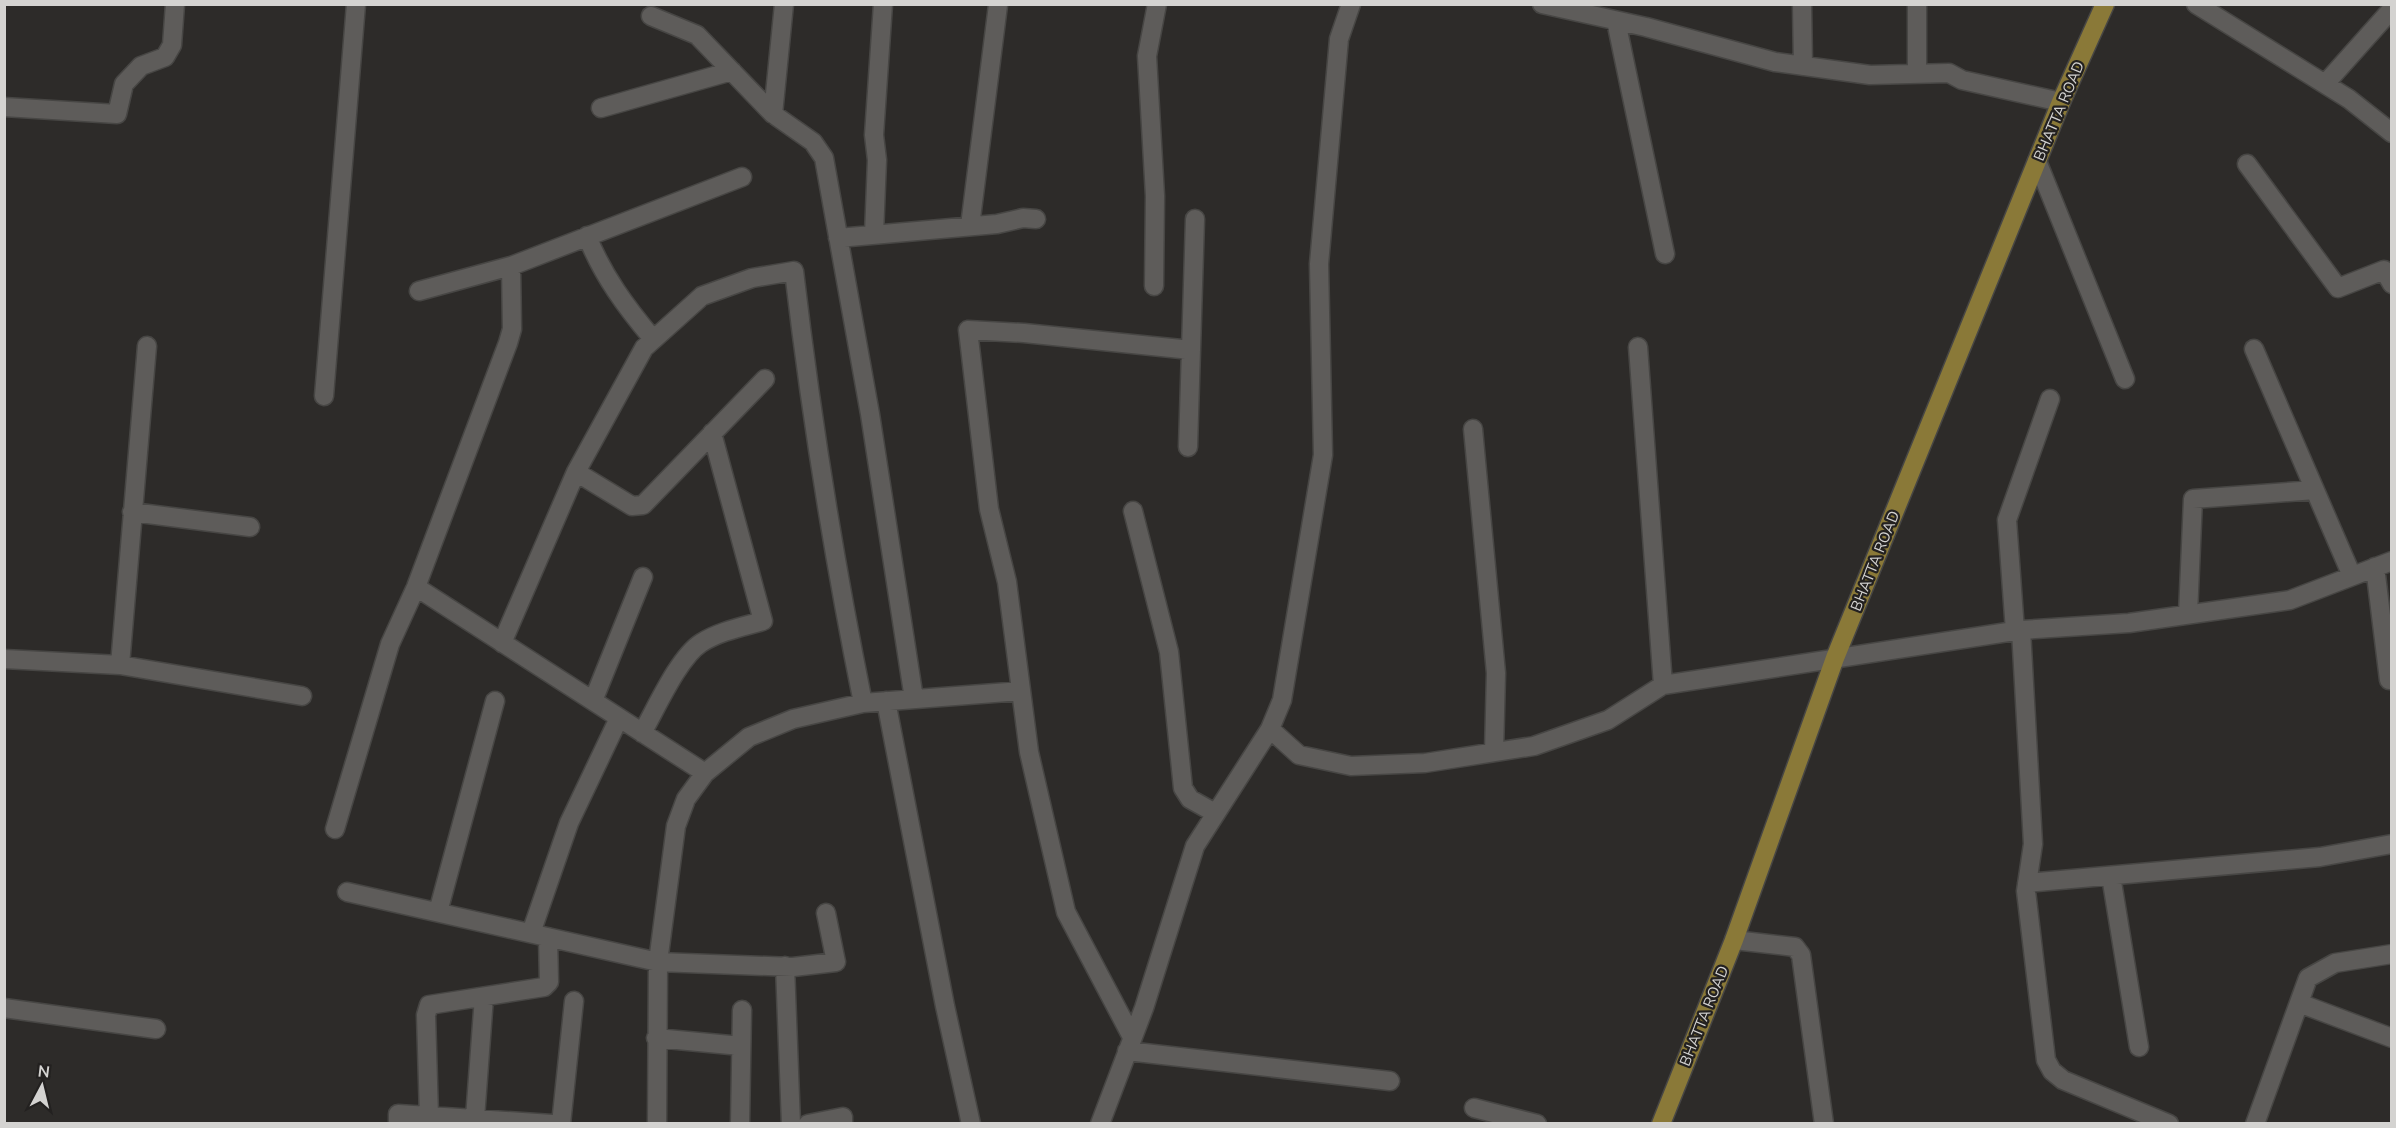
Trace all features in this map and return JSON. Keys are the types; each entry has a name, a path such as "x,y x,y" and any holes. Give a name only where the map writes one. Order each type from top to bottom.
{"main road":[{"name":"BHATTA ROAD","path":"1661,1124 1734,940 1835,658 2037,160 2105,4"}],"street":[{"path":"4,107 117,114 124,84 141,66 165,57 172,45 175,4"},
{"path":"324,396 356,4"},
{"path":"773,114 784,4"},
{"path":"874,234 877,160 874,135 884,4"},
{"path":"1154,286 1155,196 1147,56 1156,4"},
{"path":"1100,1124 1195,846 1270,729 1282,700 1323,455 1319,264 1339,39 1351,4"},
{"path":"1542,4 1775,62 1870,75 1949,73 1962,80 2061,102"},
{"path":"1802,4 1803,66"},
{"path":"1917,4 1917,74"},
{"path":"2196,4 2349,99 2391,133"},
{"path":"970,226 998,5"},
{"path":"2325,84 2391,9"},
{"path":"651,16 696,35 773,114 813,142 824,158 870,414 914,699"},
{"path":"1616,21 1665,254"},
{"path":"601,108 732,71"},
{"path":"2037,160 2126,379"},
{"path":"2247,164 2338,288 2384,270 2391,284"},
{"path":"419,291 511,266 742,177"},
{"path":"838,238 970,226 1023,218 1036,219"},
{"path":"1188,447 1195,219"},
{"path":"587,236 598,265 626,307 653,339"},
{"path":"335,829 390,644 416,587 508,343 512,329 511,266"},
{"path":"501,643 576,472 644,348 702,296 752,278 794,271 807,383 863,703"},
{"path":"1129,1044 1066,912 1029,752 1006,582 989,508 968,330 1024,333 1191,350"},
{"path":"120,664 147,346"},
{"path":"1638,346 1663,685"},
{"path":"2254,349 2352,576"},
{"path":"576,472 632,506 643,505 765,379"},
{"path":"2050,399 2007,520 2032,796 2033,844 2027,883 2028,913 2046,1059 2052,1071 2063,1080 2169,1124"},
{"path":"1473,429 1496,673 1494,752"},
{"path":"642,733 687,656 699,644 724,631 763,621 712,433"},
{"path":"2188,614 2193,499 2314,490"},
{"path":"1133,511 1169,652 1184,788 1190,799 1215,813"},
{"path":"132,512 250,526"},
{"path":"1270,729 1299,755 1351,766 1425,763 1534,746 1608,720 1663,685 2018,630 2129,623 2290,600 2383,564 2389,680"},
{"path":"593,701 643,576"},
{"path":"416,587 705,773"},
{"path":"4,659 120,664 302,696"},
{"path":"657,1124 658,962 676,826 686,799 705,773 749,737 793,719 863,703 1021,691"},
{"path":"438,912 495,701"},
{"path":"886,701 943,995 971,1124"},
{"path":"429,1116 426,1015 429,1005 544,987 549,982 540,935 569,824 619,718"},
{"path":"2027,883 2320,857 2391,843"},
{"path":"2111,876 2139,1047"},
{"path":"347,892 658,962 785,966 836,962 826,913"},
{"path":"1734,940 1795,947 1801,955 1824,1124"},
{"path":"2255,1124 2308,978 2335,963 2391,954"},
{"path":"785,966 791,1124"},
{"path":"475,1118 483,997"},
{"path":"561,1124 573,1001"},
{"path":"2299,1003 2391,1038"},
{"path":"4,1008 156,1029"},
{"path":"740,1124 742,1010"},
{"path":"656,1038 741,1046"},
{"path":"1129,1044 1390,1081"},
{"path":"1474,1108 1537,1124"},
{"path":"398,1124 398,1114 552,1124"},
{"path":"808,1124 843,1117 843,1124"}]}
